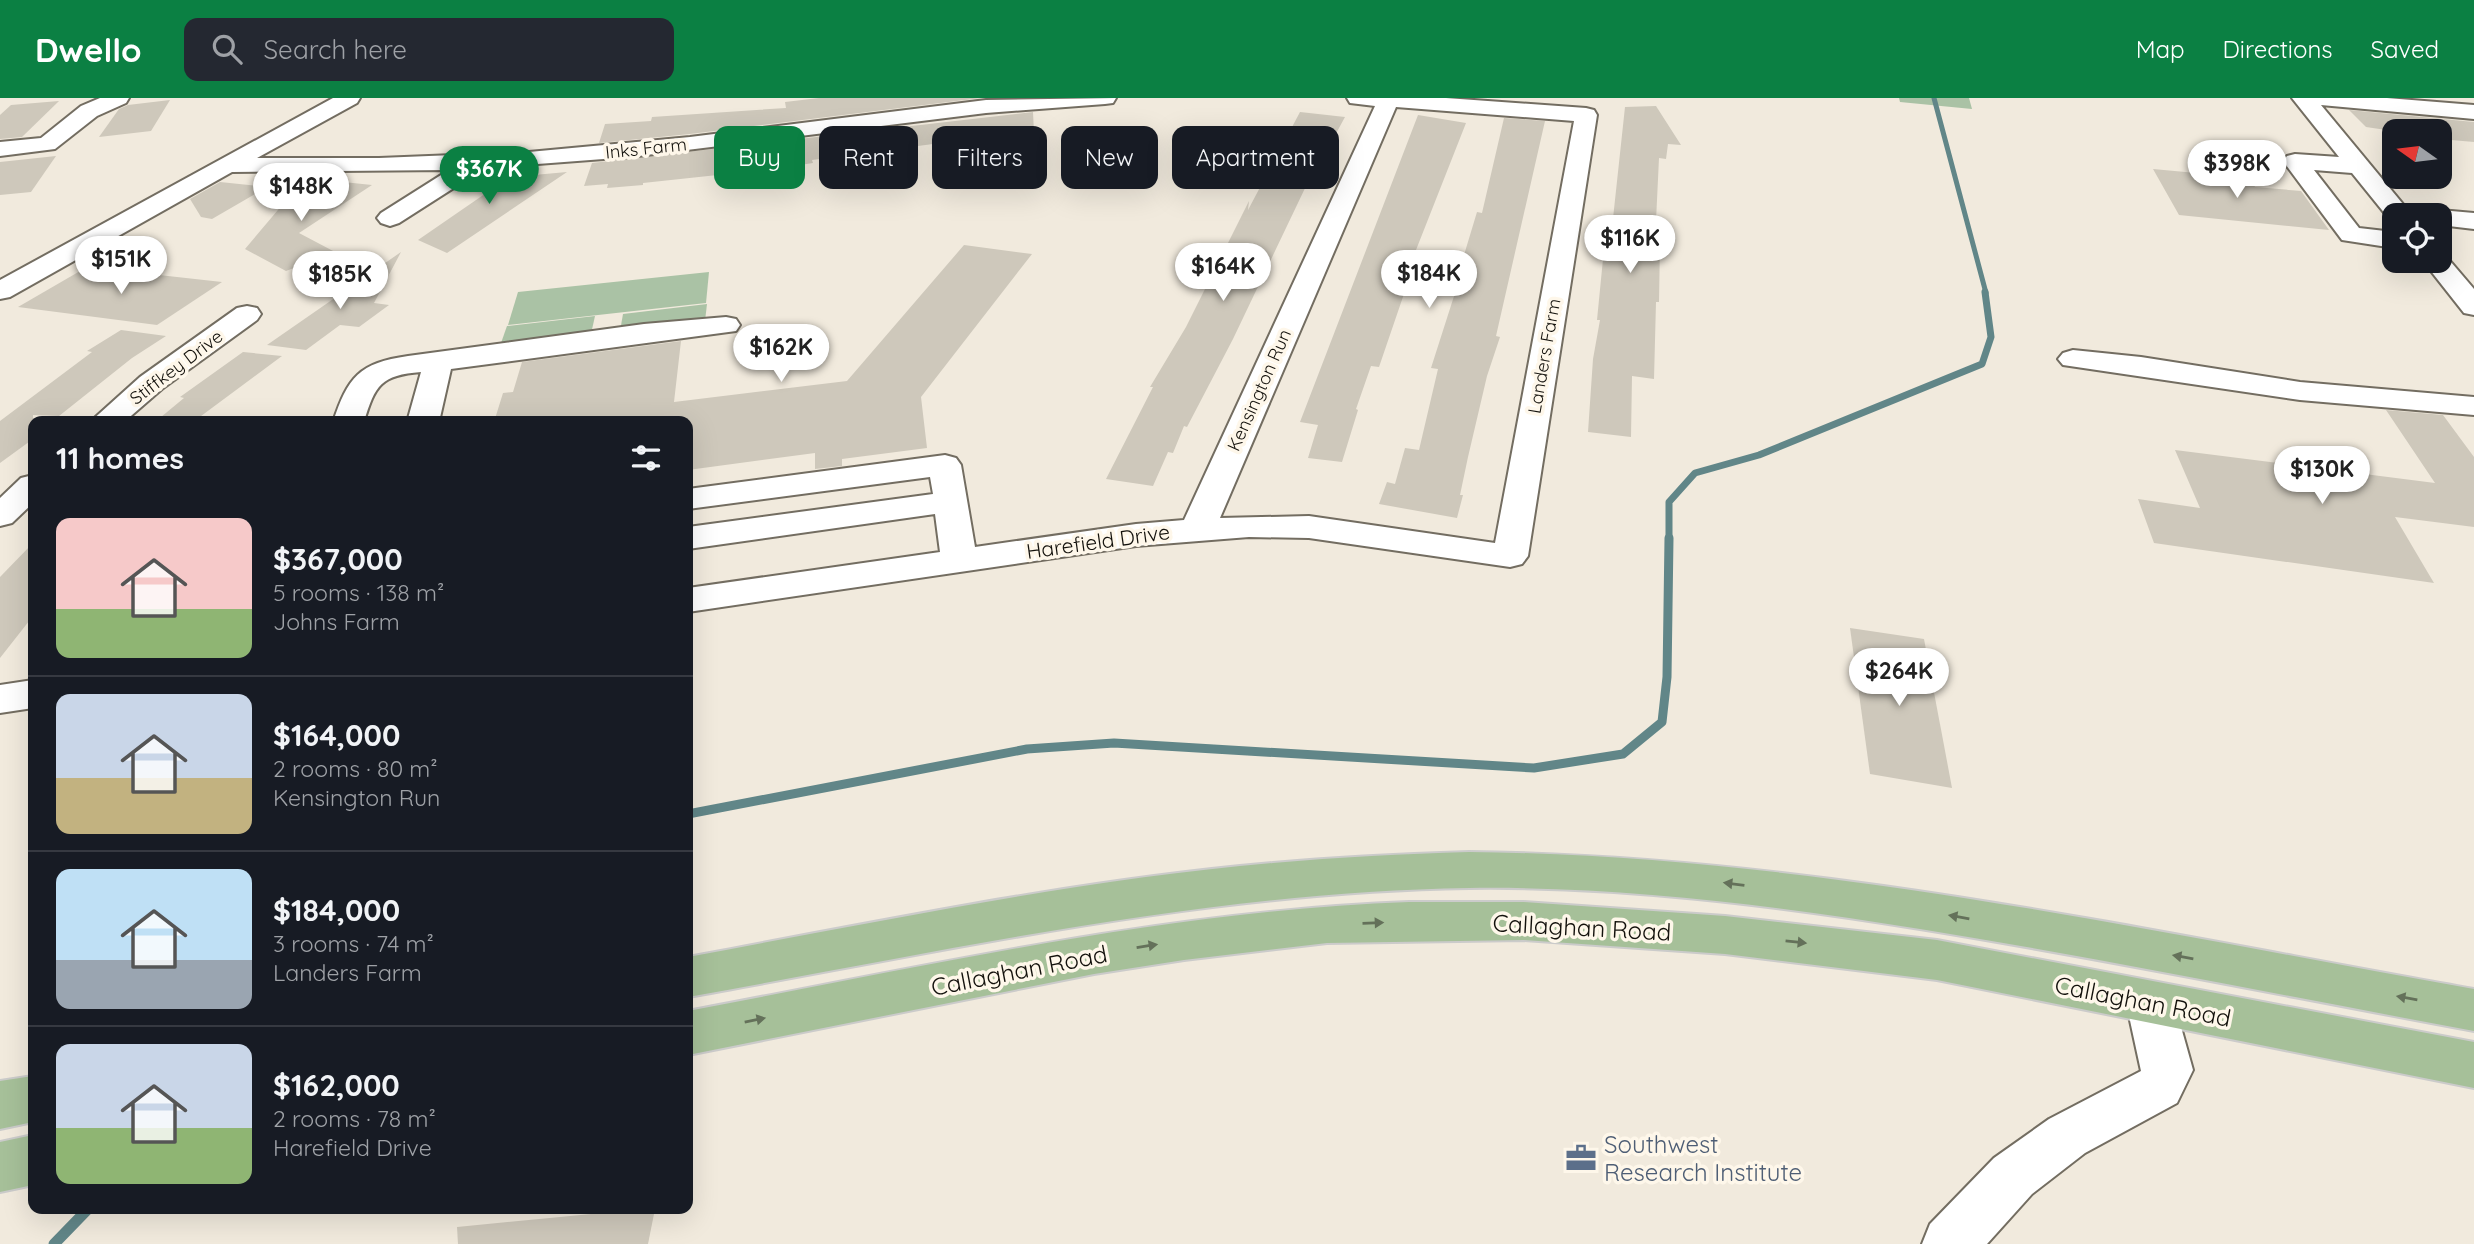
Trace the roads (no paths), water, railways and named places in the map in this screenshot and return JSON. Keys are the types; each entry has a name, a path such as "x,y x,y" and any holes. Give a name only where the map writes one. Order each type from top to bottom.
{"main road":[{"path":"693,976 1072,905 1162,892 1362,872 1570,871 1673,877 1905,908 2474,1010"},
{"name":"Callaghan Road","path":"693,1032 1094,954 1328,925 1409,921 1524,922 1764,939 1937,960 2474,1065"},
{"path":"0,1105 28,1100"},
{"path":"0,1167 28,1161"}],"street":[{"path":"0,149 47,144 89,111 118,98"},
{"path":"0,291 349,98"},
{"name":"Inks Farm","path":"227,165 361,166 478,162 631,150 911,114 1105,98"},
{"path":"1358,98 1389,99"},
{"path":"2303,98 2393,203"},
{"path":"2311,98 2474,112"},
{"name":"Landers Farm","path":"1389,99 1586,115 1510,556"},
{"name":"Kensington Run","path":"1198,528 1389,99"},
{"path":"2359,166 2295,160 2351,235 2382,239"},
{"path":"390,218 478,162"},
{"path":"2452,219 2474,221"},
{"path":"2452,242 2474,243"},
{"path":"2446,273 2474,307"},
{"name":"Stiffkey Drive","path":"112,416 151,383 247,314"},
{"path":"350,416 363,384 393,367 644,333 726,325"},
{"path":"2073,359 2141,366 2301,391 2474,406"},
{"path":"424,416 438,362"},
{"path":"693,498 945,465 959,560"},
{"path":"0,516 28,490"},
{"path":"693,537 951,502"},
{"name":"Harefield Drive","path":"693,599 1198,528 1309,527 1510,556"},
{"path":"0,699 28,695"},
{"path":"1950,1244 2013,1176 2067,1136 2159,1087 2168,1070 2150,1002"}],"waterway":[{"path":"1934,98 1986,293"},
{"path":"1669,538 1669,502 1695,473 1759,455 1982,364 1991,337 1985,292"},
{"path":"693,813 1027,749 1114,743 1534,768 1623,754 1662,722 1667,677 1669,538"},
{"path":"54,1244 83,1214"}],"place":[{"name":"Southwest Research Institute","path":"1581,1158"}]}
